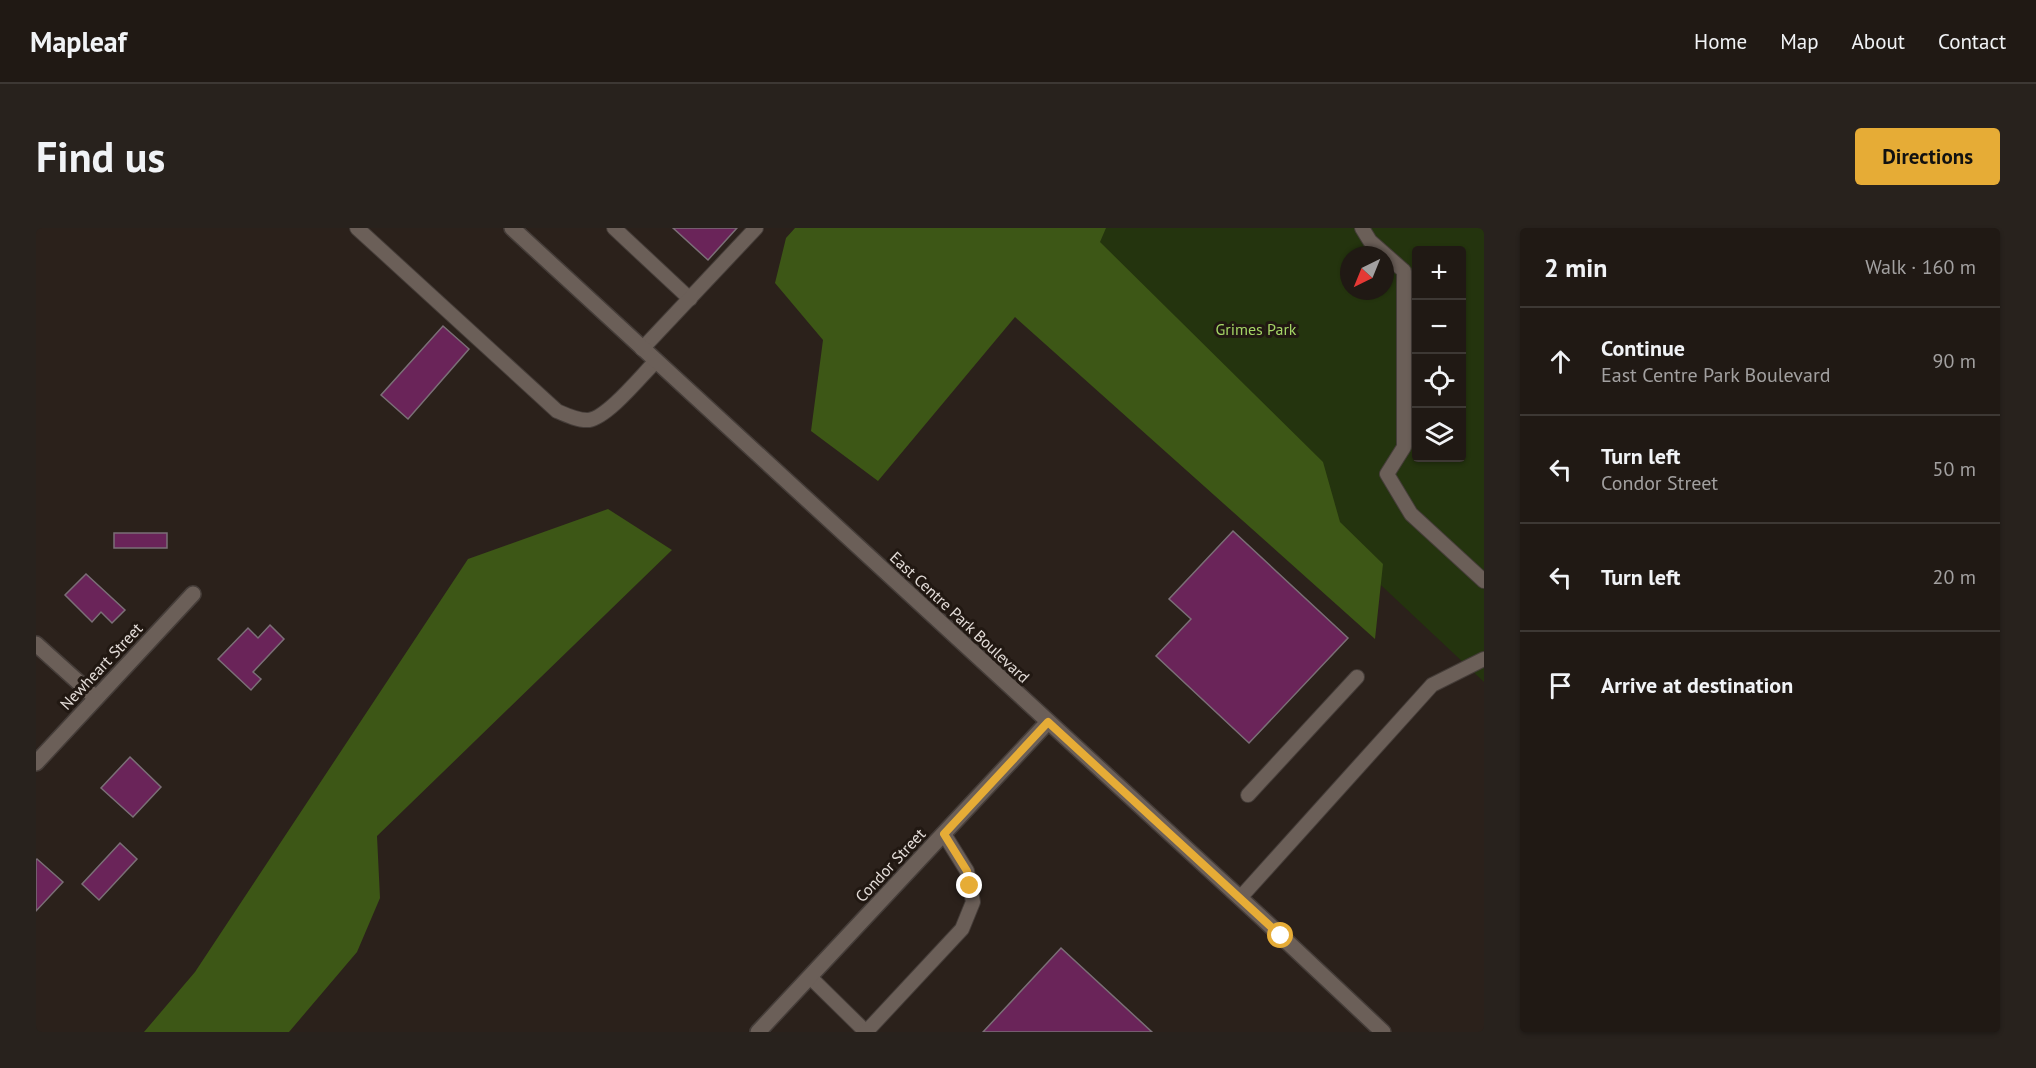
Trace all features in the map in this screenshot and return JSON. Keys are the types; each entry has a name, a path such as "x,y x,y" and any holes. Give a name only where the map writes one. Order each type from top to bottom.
{"street":[{"name":"East Centre Park Boulevard","path":"512,228 1383,1032"},
{"name":"Newheart Street","path":"36,763 193,594"},
{"path":"36,644 96,698"},
{"name":"Condor Street","path":"758,1032 1048,722"}],"lane":[{"path":"357,228 557,411 571,417 589,420 610,409 656,362"},
{"path":"614,228 690,299"},
{"path":"642,349 756,228"},
{"path":"1362,228 1370,241 1404,271 1404,447 1387,474 1411,514 1484,581"},
{"path":"1240,898 1432,686 1484,659"},
{"path":"1248,795 1357,677"},
{"path":"810,977 866,1032 962,929 973,902 967,871 944,834"}],"green space":[{"path":"795,228 1106,228 1100,242 1323,462 1340,522 1383,564 1375,639 1015,317 878,481 811,431 823,340 775,283 786,238"},
{"name":"Grimes Park","path":"1001,228 1484,228 1484,682"},
{"path":"608,509 672,550 377,836 380,898 357,952 289,1032 144,1032 195,972 468,559"}],"building":[{"path":"673,228 737,228 708,260"},
{"path":"443,326 469,349 408,419 381,395"},
{"path":"1233,531 1348,638 1249,743 1156,656 1191,619 1169,599"},
{"path":"114,533 167,533 167,548 114,548"},
{"path":"86,574 125,610 112,623 101,612 92,622 65,595"},
{"path":"270,625 284,639 253,672 261,679 251,690 218,659 248,628 258,638"},
{"path":"130,757 161,787 133,817 101,788"},
{"path":"120,843 137,859 99,900 82,884"},
{"path":"36,860 63,882 36,911"},
{"path":"1061,948 1152,1032 983,1032"}],"route":[{"path":"970,886 967,871 944,834 1048,722 1281,936"}]}
